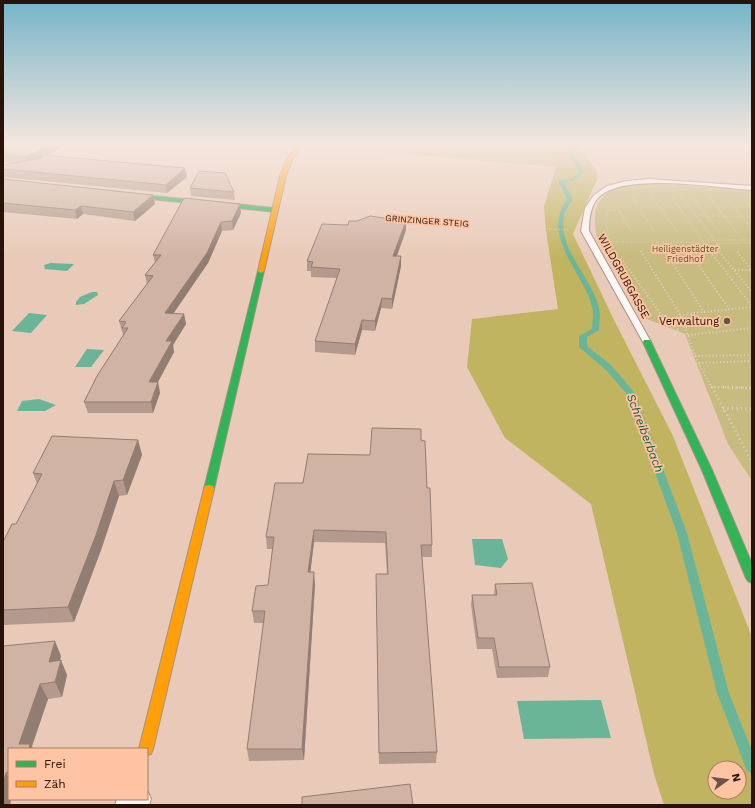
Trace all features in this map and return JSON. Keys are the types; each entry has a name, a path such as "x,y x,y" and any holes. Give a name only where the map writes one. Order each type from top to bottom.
{"street":[{"path":"146,748 275,211 279,182"},
{"path":"112,193 275,211"},
{"name":"WILDGRUBGASSE","path":"647,342 708,470 752,578"}],"lane":[{"name":"WILDGRUBGASSE","path":"640,182 607,188 591,202 586,215 585,231 647,342"},
{"name":"WILDGRUBGASSE","path":"663,182 752,188"}],"path":[{"path":"629,192 655,233"},
{"path":"650,194 677,232"},
{"path":"647,342 681,316 752,306 703,242 670,194"},
{"path":"686,196 680,195 718,244"},
{"path":"697,196 692,196 720,233"},
{"path":"715,198 709,197 738,234"},
{"path":"733,199 727,199 752,229"},
{"path":"744,200 752,208"},
{"path":"611,204 608,210 606,224 607,234 613,246"},
{"path":"608,210 619,210 632,233"},
{"name":"GRINZINGER STEIG","path":"275,211 369,217"},
{"path":"696,216 752,217"},
{"name":"GRINZINGER STEIG","path":"384,218 571,230"},
{"path":"611,242 703,242 714,240 752,240"},
{"path":"706,246 718,244 752,244"},
{"path":"718,244 716,247 752,292"},
{"path":"664,250 704,312"},
{"path":"641,251 681,316 698,363 752,462"},
{"path":"710,251 689,251 729,309"},
{"path":"737,252 752,270"},
{"path":"620,256 660,313 673,323"},
{"path":"734,270 752,270"},
{"path":"688,335 752,328"},
{"path":"695,356 752,355"},
{"path":"698,363 752,361"},
{"path":"711,386 752,388"},
{"path":"723,408 752,409"}],"green space":[{"name":"Heiligenstädter Friedhof","path":"650,183 752,190 752,481 728,444 685,334 647,319 598,241 595,226 595,213 598,203 604,196 612,190 636,184"}],"shaded area":[{"path":"551,182 596,182 573,234 613,318 673,436 752,637 752,805 664,805 654,774 591,504 505,438 467,367 472,319 558,309 546,231 544,206"},
{"path":"51,263 74,264 67,271 45,269 44,265"},
{"path":"92,292 97,292 98,295 84,304 76,305 76,302 80,297"},
{"path":"29,313 47,315 31,333 12,331"},
{"path":"87,349 104,350 91,367 75,367"},
{"path":"39,399 56,405 45,411 17,411 22,401"},
{"path":"472,539 502,539 508,559 501,568 475,565"},
{"path":"601,700 611,738 524,739 517,701"}],"building":[{"path":"3,182 28,182 153,195 133,212 81,206 75,210 3,203"},
{"path":"132,182 170,182 166,185"},
{"path":"193,182 229,182 234,192 190,188"},
{"path":"184,198 240,204 232,221 221,222 207,253 165,313 184,314 166,341 172,341 149,382 158,382 151,402 84,402 97,376 128,328 122,328 126,322 119,321 153,276 145,275 161,255 153,255"},
{"path":"370,216 406,221 393,256 401,256 392,299 382,298 375,321 362,320 355,344 315,341 340,269 311,267 313,262 307,261 322,224 348,225 349,221 357,221"},
{"path":"372,428 421,429 421,440 425,441 427,488 430,488 432,545 421,545 437,752 379,753 376,574 388,574 386,532 314,530 308,572 314,572 302,749 247,749 265,611 252,611 256,586 268,585 274,537 266,537 275,483 303,483 308,454 370,455"},
{"path":"52,436 138,440 123,480 114,481 96,535 68,607 3,610 3,542 12,524 16,524 42,474 33,473"},
{"path":"532,583 550,667 499,667 494,638 478,638 472,595 497,595 495,584"},
{"path":"55,641 49,662 61,660 55,682 40,684 19,744 30,744 29,748 8,748 8,772 6,773 3,783 3,646"},
{"path":"410,784 413,805 302,805 302,797"}],"waterway":[{"name":"Schreiberbach","path":"561,182 570,199 563,212 561,226 564,240 569,254 591,295 596,308 595,330 583,336 583,347 608,367 630,392 682,533 723,693 752,767"}],"traffic: fast":[{"path":"123,195 275,210"},
{"path":"209,489 261,271"},
{"path":"647,342 707,470 752,578"}],"traffic: slow":[{"path":"261,271 282,182"},
{"path":"146,748 209,489"}],"place":[{"name":"Verwaltung","path":"727,321"}]}
